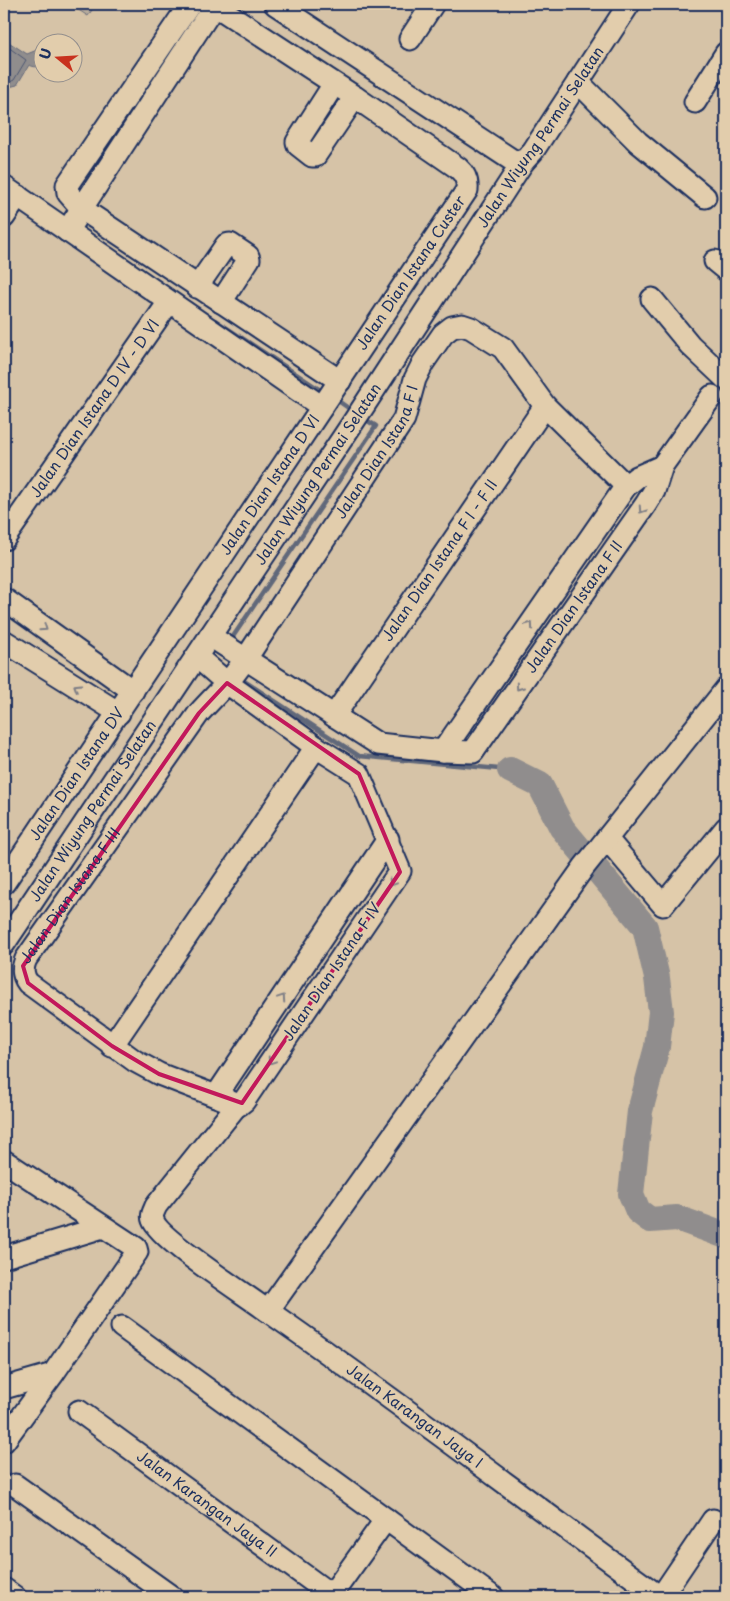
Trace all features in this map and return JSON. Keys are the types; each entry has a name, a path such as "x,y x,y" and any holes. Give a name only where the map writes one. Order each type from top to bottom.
{"street":[{"path":"190,4 67,185 74,219 198,287 221,302 331,393"},
{"path":"275,4 512,160 523,162"},
{"path":"410,38 433,4"},
{"name":"Jalan Wiyung Permai Selatan","path":"4,944 197,657 214,638 523,162 533,151 628,4"},
{"name":"Jalan Dian Istana Custer","path":"74,219 213,10 222,10 355,97 458,168 463,172 468,185 467,190 331,393"},
{"path":"694,102 726,53"},
{"path":"578,82 638,142 705,197"},
{"path":"334,84 297,144 312,156 315,156 355,97"},
{"path":"4,217 11,192"},
{"name":"Jalan Dian Istana D VI","path":"11,192 74,219 169,302 331,393 126,702"},
{"path":"198,287 226,245 230,244 248,256 249,260 221,302"},
{"path":"652,299 690,345 726,379"},
{"name":"Jalan Dian Istana D IV - D VI","path":"4,540 169,302"},
{"name":"Jalan Dian Istana F I","path":"236,668 404,419 410,404 415,379 423,363 443,334 452,327 462,325 471,328 503,348 546,406"},
{"path":"662,466 712,396"},
{"path":"546,406 626,486"},
{"name":"Jalan Dian Istana F I - F II","path":"334,716 546,406"},
{"name":"Jalan Dian Istana F II","path":"443,751 626,486 637,477 662,466"},
{"name":"Jalan Dian Istana F II","path":"214,638 236,668 334,716 378,744 472,752 476,750 646,504 654,491 662,466"},
{"path":"4,600 152,723"},
{"path":"4,641 126,702"},
{"name":"Jalan Dian Istana F IV","path":"197,657 236,668 316,746 359,774 388,839 400,872 240,1103"},
{"name":"Jalan Dian Istana F III","path":"236,668 199,713 23,966 24,978 28,983 112,1046 159,1074 240,1103"},
{"path":"268,1311 584,867 726,689"},
{"name":"Jalan Dian Istana DV","path":"4,883 126,702"},
{"path":"112,1046 316,746"},
{"path":"602,844 663,905 726,828"},
{"name":"Jalan Dian Istana F IV","path":"216,1096 388,839"},
{"name":"Jalan Karangan Jaya I","path":"240,1103 156,1206 152,1214 153,1222 169,1239 214,1273 391,1398 660,1597"},
{"path":"4,1161 136,1248 137,1254 4,1441"},
{"path":"4,1257 103,1227"},
{"path":"122,1327 493,1597"},
{"path":"4,1388 53,1374"},
{"name":"Jalan Karangan Jaya II","path":"79,1411 332,1596"},
{"path":"15,1485 172,1597"},
{"path":"332,1596 386,1519"},
{"path":"660,1597 713,1520"},
{"path":"4,1589 15,1597"}],"highlighted area":[{"path":"227,683 359,774 400,872 242,1103 159,1074 112,1046 28,983 23,966 199,713"}],"shaded area":[{"path":"69,4 96,4 88,16"}],"water":[{"path":"4,39 27,54 32,52 32,66 29,65 17,85 9,87 4,84"}],"waterway":[{"path":"215,320 325,393"},
{"path":"334,398 354,412"},
{"path":"230,641 376,426 363,418"},
{"path":"238,677 359,756 510,770"},
{"path":"510,770 540,785 562,828 645,927 657,978 661,1012 657,1047 640,1111 631,1194 638,1211 650,1220 677,1218 726,1236"}]}
